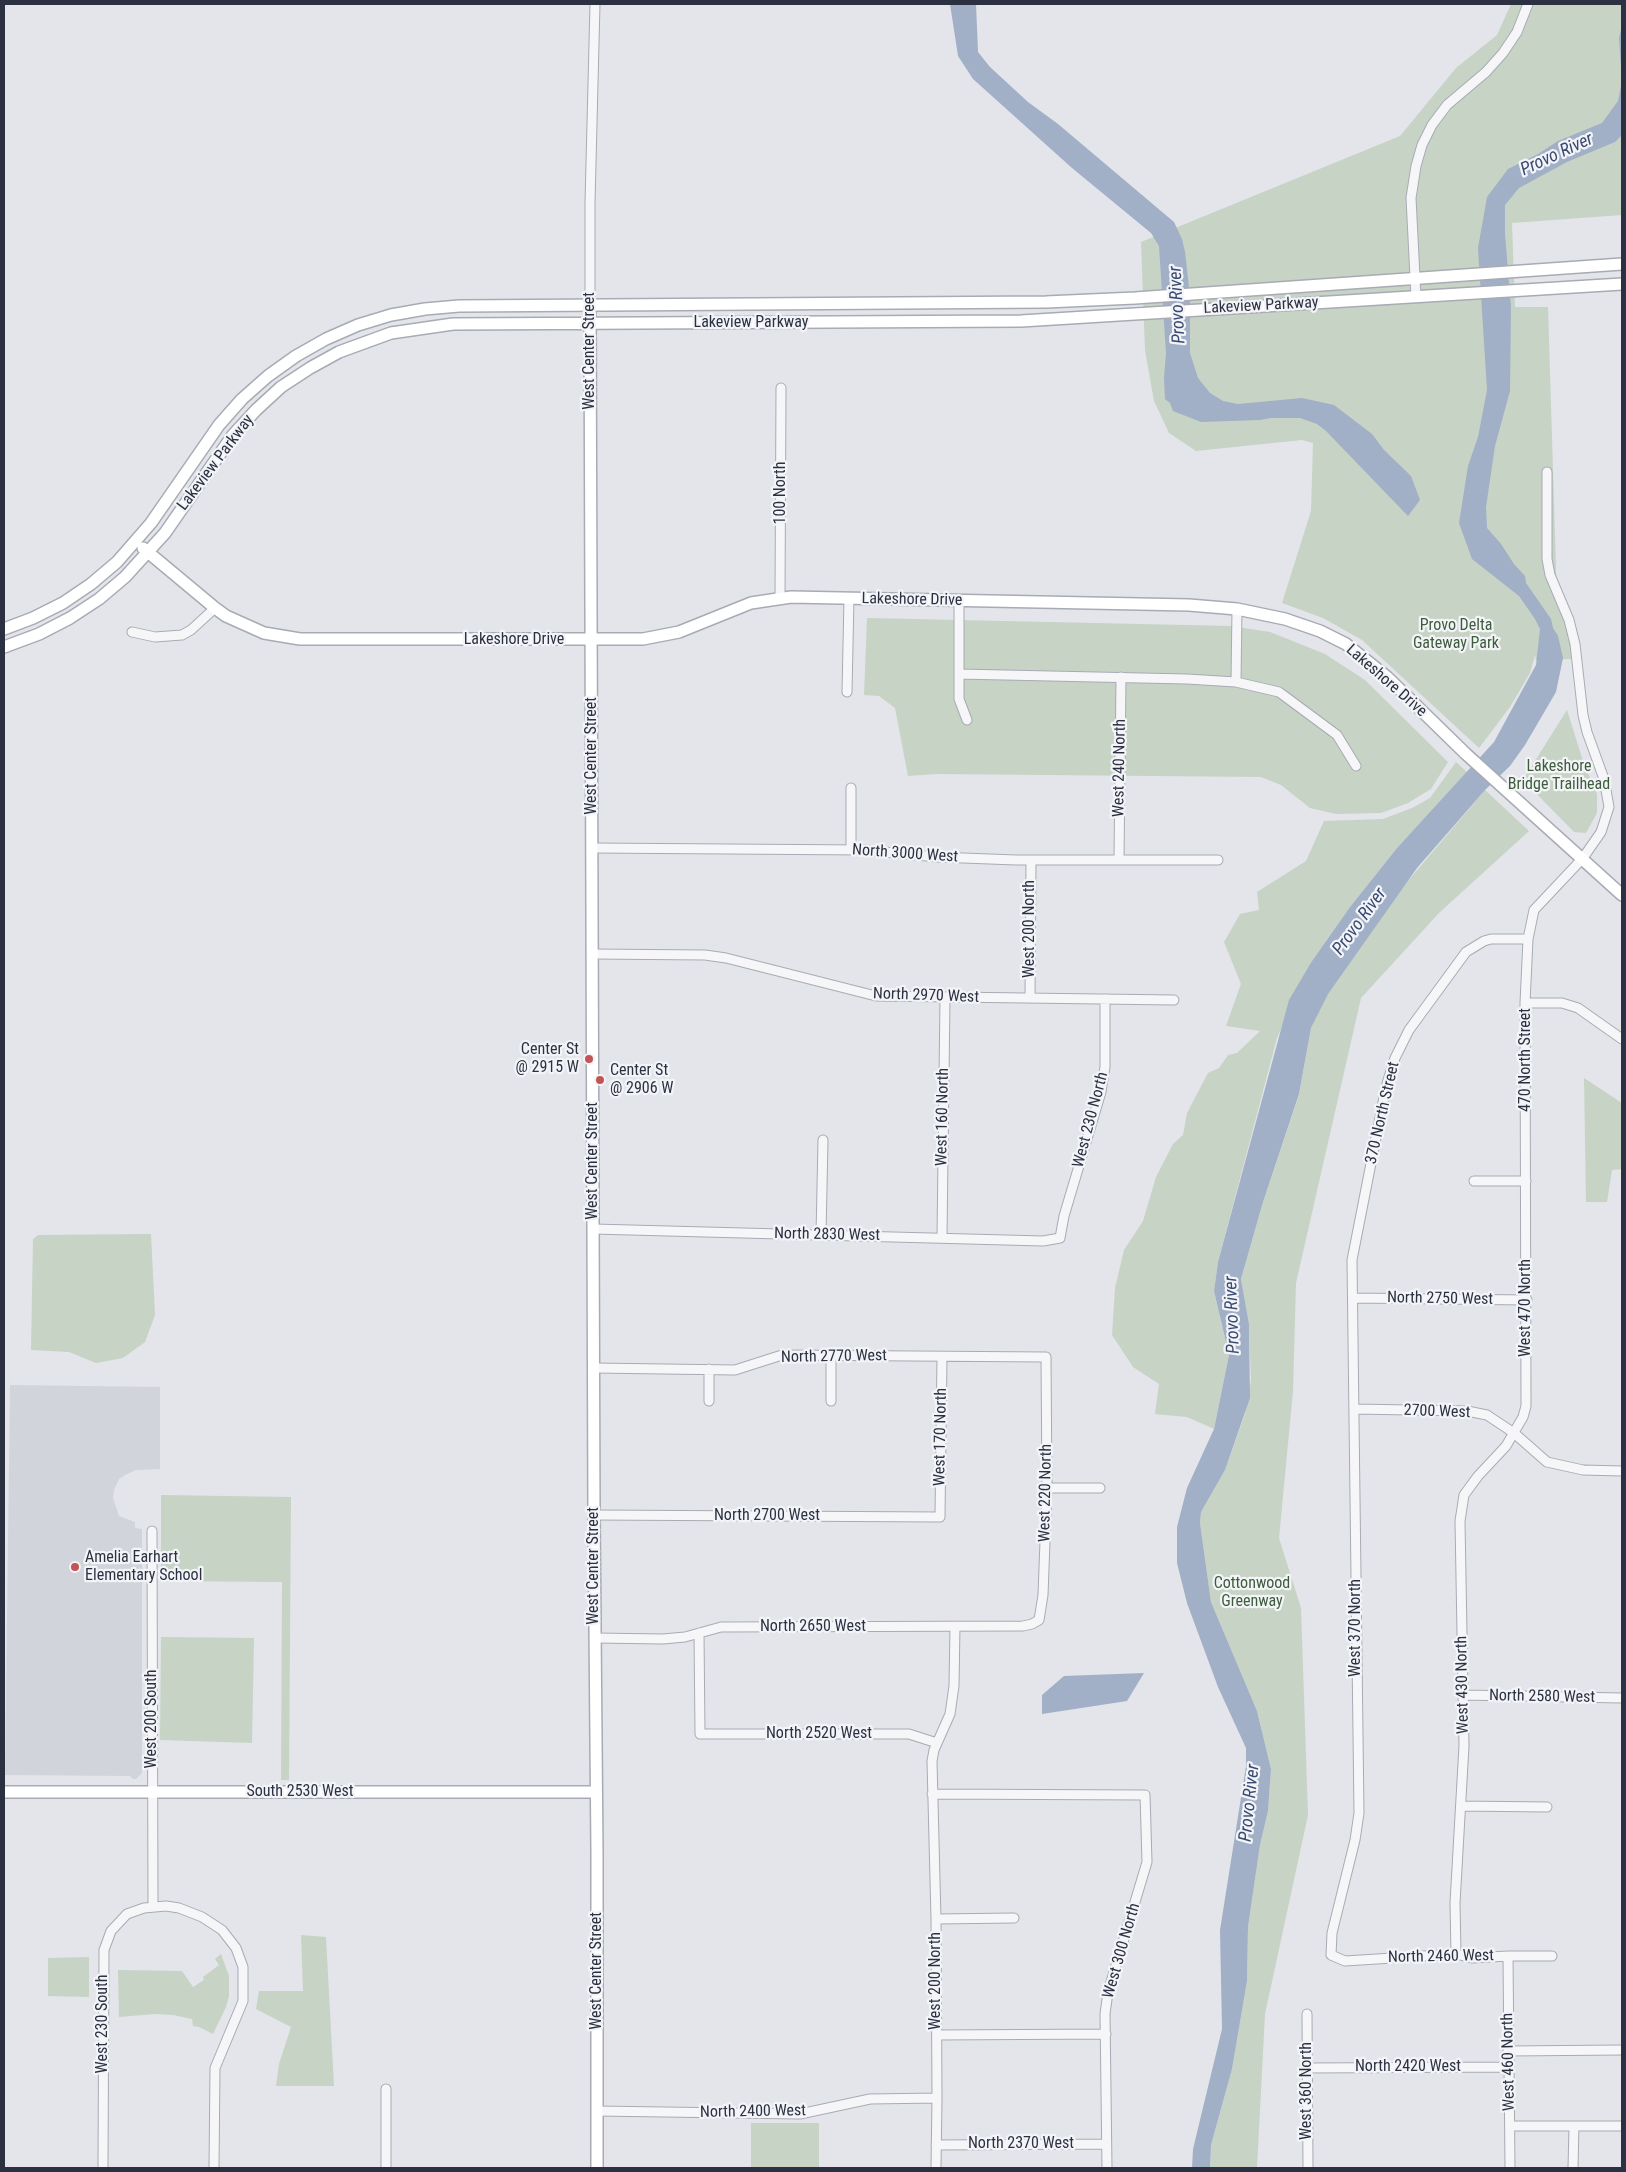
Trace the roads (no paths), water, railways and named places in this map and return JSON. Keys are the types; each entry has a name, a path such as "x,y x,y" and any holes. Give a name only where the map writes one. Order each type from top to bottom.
{"street":[{"name":"West Center Street","path":"595,4 590,203 590,322 597,2168"},
{"path":"1416,297 1411,198 1413,177 1422,145 1432,125 1447,105 1486,72 1503,53 1517,32 1528,4"},
{"name":"Lakeview Parkway","path":"4,629 48,611 78,593 104,573 136,542 151,523 210,437 230,412 268,376 296,356 326,339 374,320 425,309 459,306 992,304 1135,298 1622,264"},
{"name":"Lakeview Parkway","path":"4,647 39,634 85,609 125,578 149,553 244,422 281,387 324,359 370,339 404,330 432,325 590,322 972,323 1622,284"},
{"name":"100 North","path":"780,598 781,388"},
{"path":"1528,939 1534,910 1582,858 1601,832 1609,807 1604,779 1587,732 1581,704 1574,644 1569,620 1550,575 1548,559 1547,472"},
{"name":"Lakeshore Drive","path":"136,542 215,608 252,629 278,636 300,639 631,640 661,636 691,628 751,603 780,598 1189,605 1236,609 1285,619 1320,631 1346,644 1387,677 1466,754 1622,895"},
{"path":"847,692 849,598"},
{"path":"959,601 959,699 967,720"},
{"path":"132,632 155,638 182,635 191,630 215,608"},
{"path":"1236,609 1236,682"},
{"path":"959,674 1236,682 1279,692 1337,735 1356,766"},
{"name":"West 240 North","path":"1119,859 1121,678"},
{"path":"851,788 852,850"},
{"name":"North 3000 West","path":"592,848 852,850 937,857 1030,861 1119,859 1218,860"},
{"name":"West 200 North","path":"1030,861 1030,998"},
{"name":"370 North Street","path":"1352,1298 1352,1260 1386,1087 1395,1058 1409,1030 1466,952 1491,939 1528,939"},
{"name":"470 North Street","path":"1526,1181 1528,939"},
{"name":"North 2970 West","path":"592,954 705,955 726,958 876,996 1174,1000"},
{"name":"West 160 North","path":"942,1236 945,998"},
{"name":"West 230 North","path":"1060,1238 1064,1216 1101,1092 1105,1067 1105,999"},
{"path":"1526,1003 1562,1003 1578,1008 1622,1039"},
{"path":"821,1235 822,1140"},
{"path":"1474,1181 1526,1181"},
{"name":"West 470 North","path":"1514,1433 1523,1417 1526,1406 1526,1181"},
{"name":"North 2830 West","path":"594,1229 942,1236 1043,1241 1060,1238"},
{"name":"North 2750 West","path":"1352,1298 1527,1300"},
{"name":"West 370 North","path":"1331,1955 1332,1933 1355,1840 1359,1813 1352,1298"},
{"name":"North 2770 West","path":"594,1368 735,1370 782,1355 1046,1357"},
{"path":"831,1355 831,1401"},
{"name":"West 170 North","path":"940,1517 942,1357"},
{"name":"West 220 North","path":"1032,1624 1039,1620 1043,1595 1047,1488 1046,1357"},
{"path":"709,1369 709,1401"},
{"name":"2700 West","path":"1354,1409 1467,1411 1487,1415 1514,1433 1546,1462 1582,1470 1622,1471"},
{"name":"West 430 North","path":"1456,1954 1455,1903 1464,1746 1460,1521 1464,1495 1478,1476 1506,1446 1514,1433"},
{"path":"1047,1488 1100,1488"},
{"name":"North 2700 West","path":"594,1516 940,1517"},
{"name":"West 200 South","path":"152,1531 153,1907"},
{"name":"North 2650 West","path":"595,1638 663,1639 685,1637 721,1627 1023,1626 1032,1624"},
{"name":"West 200 North","path":"936,2168 938,2098 932,1761 950,1714 954,1686 955,1626"},
{"name":"North 2520 West","path":"698,1633 700,1734 909,1734 938,1743"},
{"name":"North 2580 West","path":"1463,1695 1622,1698"},
{"name":"South 2530 West","path":"4,1792 596,1792"},
{"name":"West 300 North","path":"932,1794 1146,1795 1147,1862 1108,1992 1105,2014 1106,2168"},
{"path":"1460,1806 1546,1807"},
{"name":"West 230 South","path":"103,2168 104,1950 111,1931 122,1918 131,1912 153,1907 179,1908 209,1921 228,1936 242,1962 244,1977 243,2001 215,2068 214,2168"},
{"path":"936,1919 1014,1918"},
{"name":"North 2460 West","path":"1331,1955 1346,1961 1456,1954 1472,1958 1552,1956"},
{"name":"West 460 North","path":"1508,1956 1510,2168"},
{"name":"West 360 North","path":"1307,2014 1308,2168"},
{"path":"937,2035 1106,2034"},
{"path":"1508,2051 1622,2050"},
{"name":"North 2420 West","path":"1307,2068 1508,2067"},
{"path":"386,2089 386,2168"},
{"name":"North 2400 West","path":"597,2111 800,2114 870,2098 938,2098"},
{"path":"1510,2126 1622,2126"},
{"path":"1573,2168 1574,2126"},
{"name":"North 2370 West","path":"936,2145 1106,2144"}],"water":[{"name":"Provo River","path":"950,4 976,4 978,52 990,67 1028,102 1058,124 1174,222 1182,239 1185,252 1190,296 1190,353 1198,378 1210,393 1223,401 1238,404 1302,398 1334,405 1372,434 1384,450 1411,476 1420,500 1408,516 1317,424 1300,418 1201,422 1173,411 1170,403 1165,399 1166,353 1159,246 1151,233 1072,168 973,79 958,56"},
{"path":"1622,26 1622,81 1619,38"},
{"name":"Provo River","path":"1622,81 1622,135 1615,142 1567,162 1519,188 1505,205 1505,234 1511,307 1510,391 1495,446 1486,507 1487,528 1525,576 1526,583 1551,619 1553,628 1558,636 1563,658 1556,692 1525,745 1510,766 1485,790 1417,868 1328,994 1311,1028 1299,1094 1263,1202 1241,1279 1249,1324 1250,1398 1225,1470 1201,1512 1200,1523 1211,1602 1257,1711 1271,1769 1268,1811 1260,1845 1248,1927 1247,1981 1232,2069 1211,2145 1210,2168 1192,2168 1193,2149 1222,2029 1220,1930 1246,1766 1246,1748 1218,1687 1187,1603 1177,1563 1177,1527 1187,1488 1214,1429 1229,1355 1214,1291 1218,1262 1289,1000 1312,961 1350,907 1397,848 1494,742 1536,665 1540,629 1535,619 1519,596 1472,559 1459,523 1468,466 1478,437 1487,390 1478,248 1487,197 1508,169 1538,154 1558,141 1602,123 1618,101"},
{"path":"1144,1673 1127,1701 1042,1714 1042,1695 1064,1676"}],"place":[{"name":"Center St @ 2915 W","path":"589,1059"},
{"name":"Center St @ 2906 W","path":"600,1080"},
{"name":"Amelia Earhart Elementary School","path":"75,1567"}],"park label":[{"name":"Provo Delta Gateway Park","path":"1456,635"},
{"name":"Lakeshore Bridge Trailhead","path":"1559,776"},
{"name":"Cottonwood Greenway","path":"1252,1593"}]}
